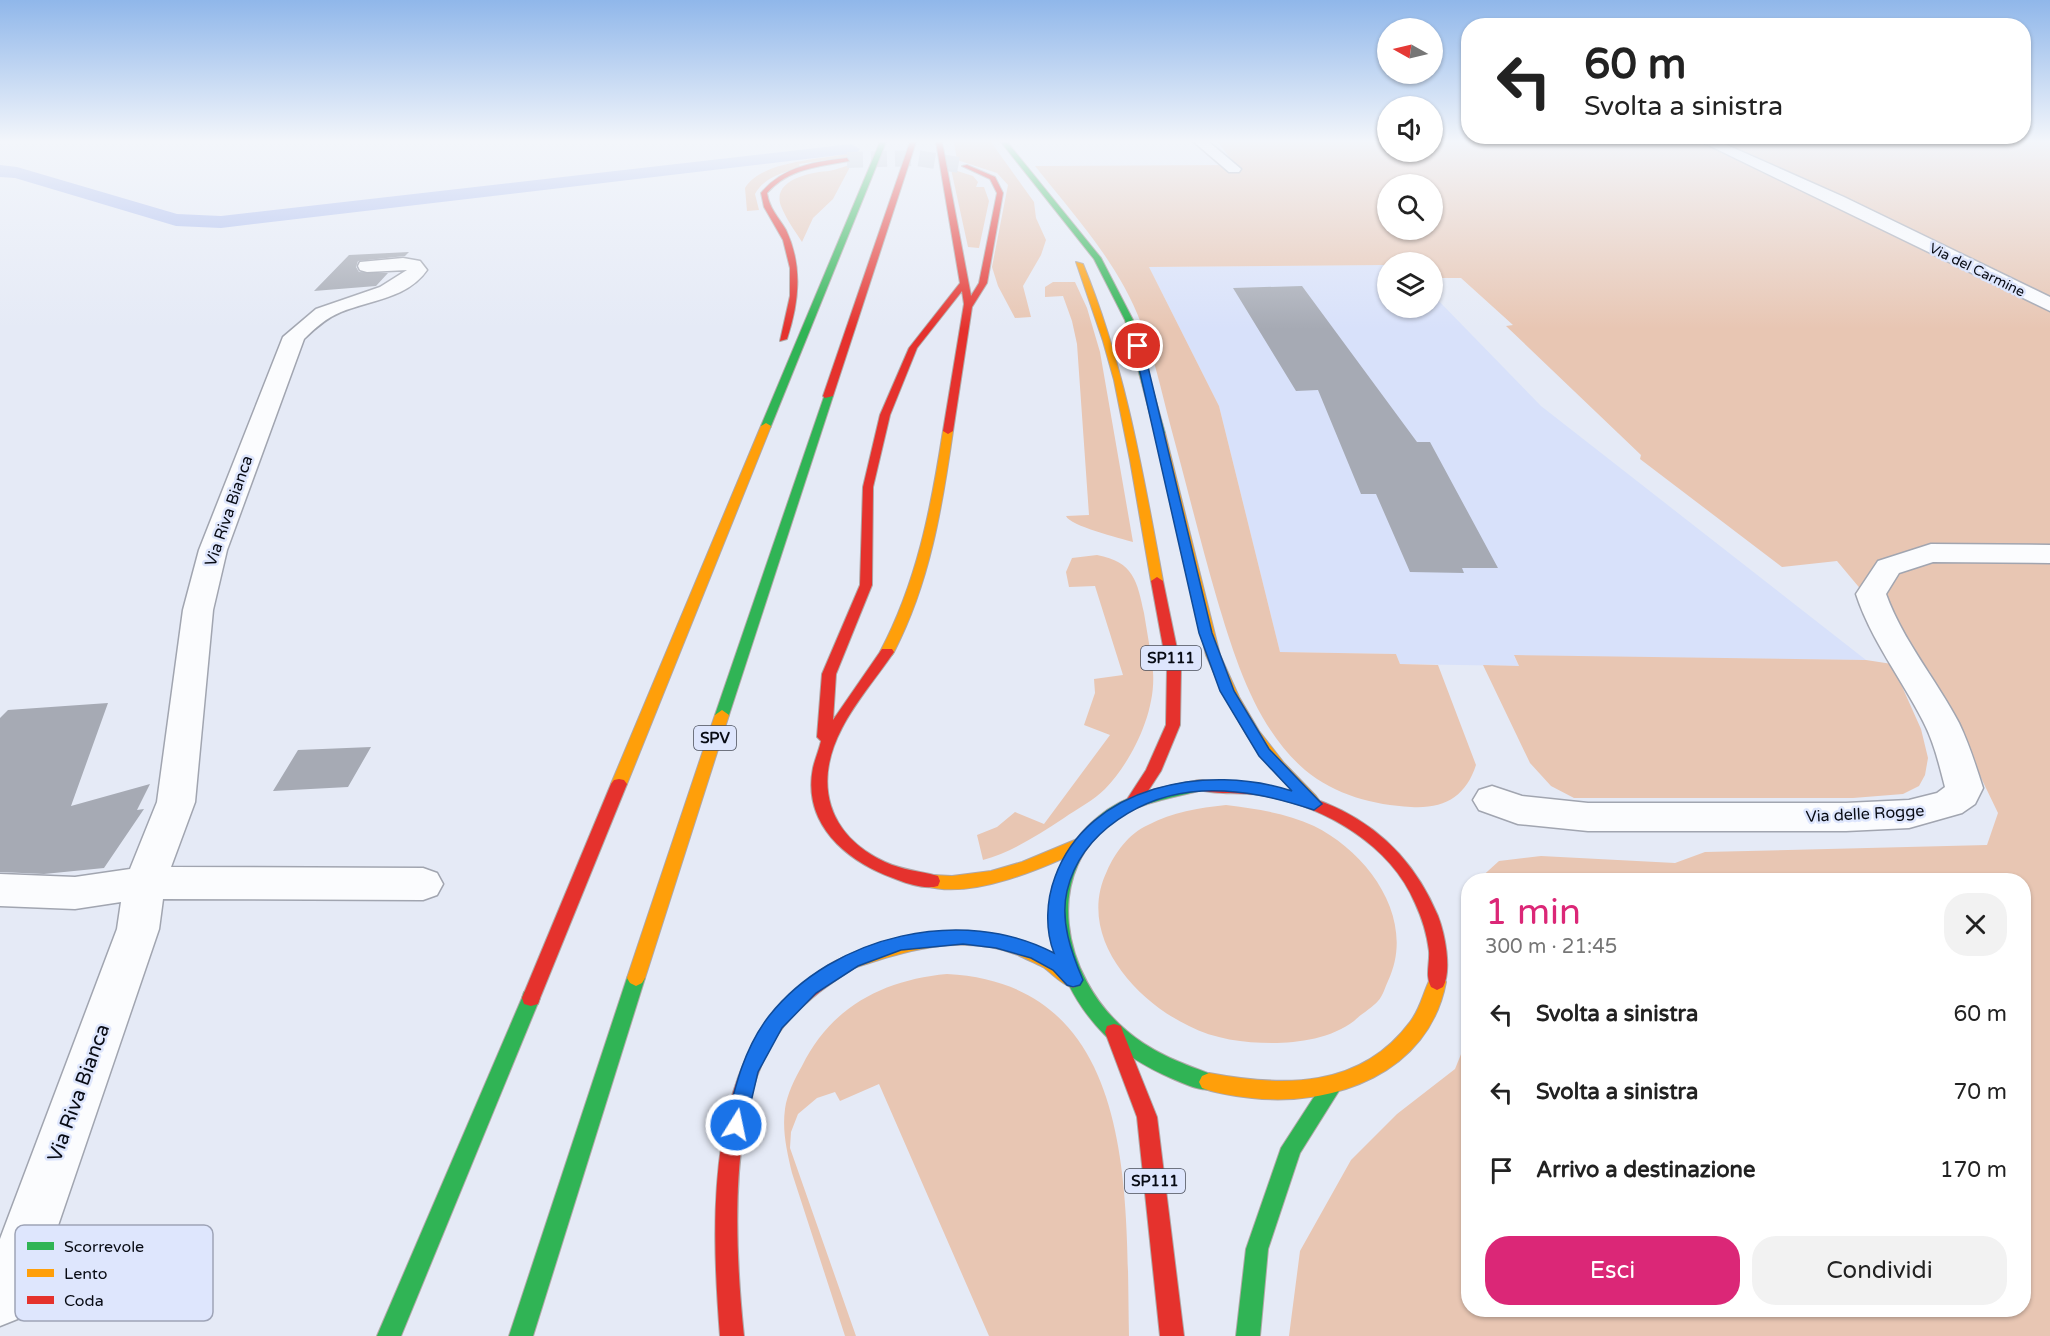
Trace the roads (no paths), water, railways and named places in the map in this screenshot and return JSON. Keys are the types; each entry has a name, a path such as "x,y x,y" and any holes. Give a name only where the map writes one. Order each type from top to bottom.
{"main road":[{"path":"766,204 790,245 796,271 793,312 777,354"},
{"path":"388,1336 859,204"},
{"name":"SPV","path":"521,1336 683,833 892,204"},
{"path":"823,754 844,710 879,663 896,634 924,565 935,519 969,305 950,204"},
{"path":"969,305 983,283 997,204"},
{"name":"SP111","path":"1052,204 1099,309 1114,358 1174,668 1173,725 1153,771 1132,804"},
{"name":"SP111","path":"1052,204 1076,228 1097,258 1129,320 1149,385 1206,633 1227,691 1264,753 1314,804"},
{"path":"964,283 914,348 885,415 868,487 866,585 829,674 819,778 820,802 834,832 852,850 872,863 909,879 943,883 975,881 1036,864 1082,843"},
{"path":"758,412 765,433"},
{"name":"SP111","path":"1200,785 1239,786 1277,792 1314,804 1347,820 1383,847 1412,879 1432,917 1440,958 1434,999 1413,1036 1379,1066 1332,1086 1275,1093 1216,1085 1161,1064 1114,1032 1090,1006 1073,980 1061,950 1056,920 1058,892 1068,866 1082,843 1113,814 1132,804 1165,792 1200,785"},
{"path":"732,1336 725,1264 727,1218 740,1106 756,1053 786,1009 822,977 851,960 895,945 932,938 963,937 1008,944 1047,958 1059,965 1073,980"},
{"name":"SP111","path":"1114,1032 1148,1117 1172,1336"},
{"path":"1248,1336 1257,1249 1291,1148 1332,1086"}],"street":[{"name":"Via del Carmine","path":"1848,204 2050,305"},
{"name":"Via Riva Bianca","path":"32,1225 138,929 145,883 176,802 198,610 213,550 294,337 323,313 394,288 411,279 418,270 413,265 403,263 367,266"},
{"name":"Via delle Rogge","path":"1492,800 1518,810 1563,816 1753,818 1909,814 1949,803 1962,794 1964,788 1955,755 1941,722 1880,618 1871,594 1888,567 1931,553 2050,554"},
{"path":"0,890 75,893 145,883 423,884"},
{"name":"Via Riva Bianca","path":"0,1298 15,1267"}],"waterway":[{"path":"123,204 176,220 221,222 373,204"}]}
